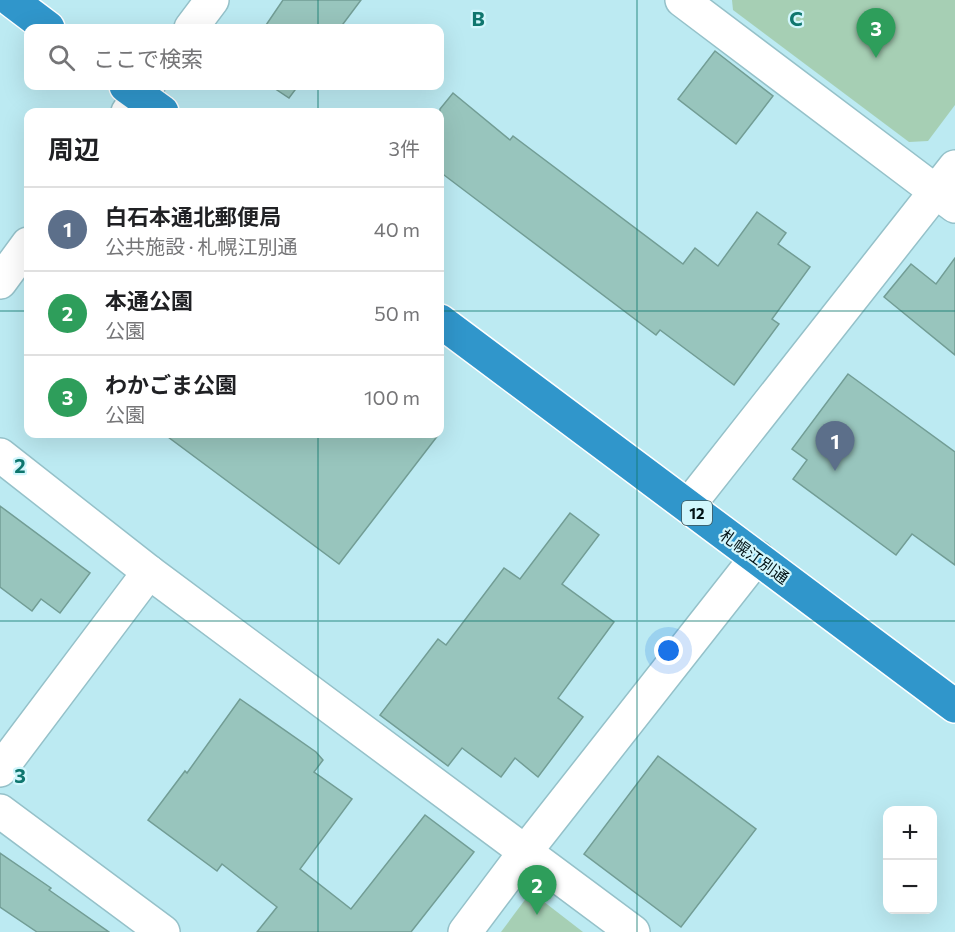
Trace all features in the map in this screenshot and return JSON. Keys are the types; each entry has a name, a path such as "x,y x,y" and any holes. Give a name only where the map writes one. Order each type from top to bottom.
{"highway":[{"path":"11,0 43,24"},
{"name":"札幌江別通","path":"444,324 955,706"}],"street":[{"path":"194,24 212,0"},
{"path":"685,1 949,188 688,506"},
{"path":"0,282 24,249"},
{"path":"0,455 149,572 633,932"},
{"path":"465,932 525,852 757,557"},
{"path":"0,770 149,572"},
{"path":"0,811 163,932"}],"green space":[{"path":"732,0 955,0 955,105 928,141 909,142 733,10"},
{"path":"527,897 539,898 583,932 501,932"}],"building":[{"path":"283,0 361,0 343,24 267,24"},
{"path":"715,51 773,96 736,144 678,99"},
{"path":"277,90 295,90 289,98"},
{"path":"453,93 510,140 513,136 683,264 695,248 718,266 757,212 786,233 778,244 810,267 772,319 779,324 734,385 660,330 656,335 444,175 444,108 441,108"},
{"path":"955,258 955,355 884,297 911,264 936,284"},
{"path":"848,374 955,452 955,565 912,534 896,555 793,479 807,460 792,449"},
{"path":"169,438 436,438 339,564"},
{"path":"0,506 90,573 60,613 41,599 32,611 0,587"},
{"path":"570,513 599,535 562,584 614,622 558,698 583,717 538,777 515,758 501,777 462,748 448,766 380,715 438,639 446,645 504,568 520,579"},
{"path":"240,699 316,752 323,760 314,772 352,799 300,869 351,909 425,815 474,852 411,932 257,932 277,907 222,864 217,871 148,820 185,771 187,773"},
{"path":"658,756 756,829 681,927 584,854"},
{"path":"0,853 109,932 37,932 0,907"}],"place":[{"name":"わかごま公園","path":"876,58"},
{"name":"白石本通北郵便局","path":"835,471"},
{"name":"本通公園","path":"537,915"}]}
